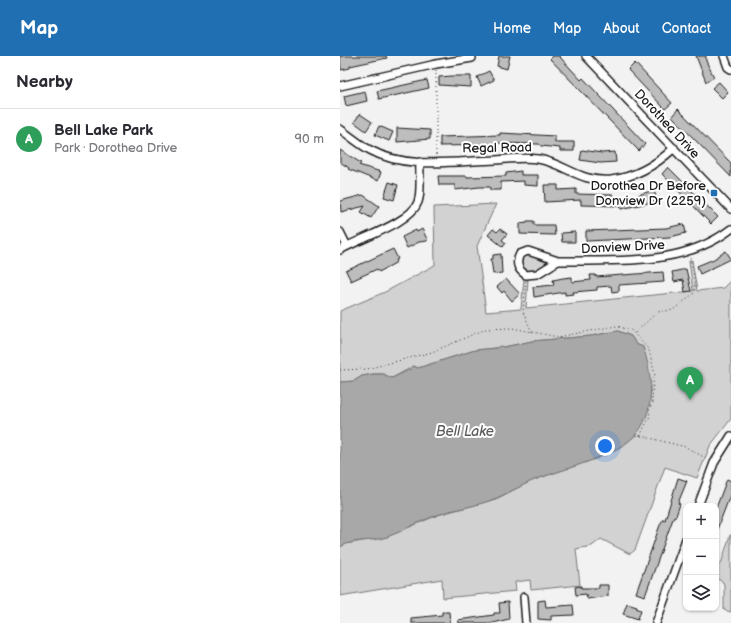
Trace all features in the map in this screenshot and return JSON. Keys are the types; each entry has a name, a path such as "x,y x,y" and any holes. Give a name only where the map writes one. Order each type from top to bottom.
{"street":[{"name":"Dorothea Drive","path":"586,56 731,209"},
{"path":"724,56 728,66 731,69"},
{"path":"340,86 436,64 472,58"},
{"name":"Regal Road","path":"340,129 370,150 384,156 420,162 540,159 580,176 608,180 624,178 641,173 663,158 674,148"},
{"path":"340,232 343,248 378,232 411,211 418,203 420,162"},
{"name":"Donview Drive","path":"526,275 521,272 517,264 518,257 524,252 533,251 558,261 651,259 689,252 719,239 731,229"},
{"path":"526,275 537,274 558,261"},
{"path":"699,503 714,464 731,436"},
{"path":"656,623 683,547"},
{"path":"524,597 526,623"}],"path":[{"path":"436,64 436,162"},
{"path":"635,333 657,312 673,310 695,291 689,252"},
{"path":"526,275 523,312 532,332"},
{"path":"340,370 367,369 432,352 486,329 512,328 558,337 616,326 631,330 649,350 655,375 652,402 648,411 650,416 640,436"},
{"path":"637,436 686,447 714,464"}],"shaded area":[{"path":"496,204 477,246 486,312 521,309 524,279 528,280 526,308 693,291 689,261 692,260 697,291 723,288 731,280 731,419 710,446 697,478 665,467 635,550 630,554 601,539 592,546 576,549 580,585 531,590 530,580 515,582 516,591 443,598 442,579 340,596 340,547 345,544 386,537 438,515 496,499 531,481 606,455 626,443 637,434 649,379 643,347 636,344 631,336 618,331 591,336 532,341 504,347 475,350 418,368 414,366 392,378 383,374 373,374 362,376 354,381 340,382 340,311 385,292 435,265 434,207"},
{"path":"528,255 550,263 536,269 525,270 522,268 520,262 524,256"},
{"path":"731,535 731,612 724,610 724,585 723,582 719,580 719,564 721,564"}],"water":[{"name":"Bell Lake","path":"618,331 631,336 636,344 643,347 649,368 651,390 648,412 644,423 629,441 618,449 589,461 544,476 492,500 443,513 387,537 345,544 340,547 340,382 354,381 362,376 373,374 383,374 392,378 411,369 413,366 418,368 475,350 496,348 500,346 504,347 532,341 591,336"}],"building":[{"path":"340,56 386,56 387,58 350,66 350,68 341,70"},
{"path":"499,56 510,56 507,69 497,66"},
{"path":"553,56 559,56 581,80 583,78 645,144 639,151 550,59"},
{"path":"696,56 706,56 706,61 714,77 706,82"},
{"path":"635,63 672,103 665,109 628,70"},
{"path":"489,71 494,80 481,86 477,77"},
{"path":"471,76 471,87 439,85 439,77"},
{"path":"427,80 429,88 379,99 377,91"},
{"path":"719,82 728,92 722,98 712,88"},
{"path":"365,91 367,101 346,106 344,96"},
{"path":"678,109 731,163 731,177 672,116"},
{"path":"360,114 372,122 366,131 354,122"},
{"path":"379,126 393,132 389,141 375,135"},
{"path":"397,128 430,130 430,139 397,142"},
{"path":"500,133 555,136 555,142 574,142 574,151 560,151 560,148 541,146 539,144 495,143 495,145 440,146 440,137 500,135"},
{"path":"340,150 361,163 359,165 381,172 378,181 348,169 349,168 340,162"},
{"path":"582,150 602,153 615,152 616,162 600,163 580,160"},
{"path":"668,167 718,217 711,224 662,174"},
{"path":"521,171 521,175 538,175 538,186 524,185 524,181 501,182 501,190 490,190 490,187 479,187 455,190 455,185 439,185 438,176 506,176 506,173"},
{"path":"389,182 398,185 394,200 384,197"},
{"path":"544,185 558,185 558,190 576,189 576,194 613,195 614,199 639,197 638,195 654,190 657,201 621,209 620,206 581,205 581,200 545,202"},
{"path":"363,195 379,206 371,218 361,212 365,206 341,212 340,201"},
{"path":"534,221 534,225 554,225 555,235 520,234 520,223"},
{"path":"684,224 686,233 670,237 586,241 586,231 666,228"},
{"path":"422,229 427,241 419,242 407,248 402,237 416,230 417,232"},
{"path":"493,229 497,232 500,229 507,234 502,240 506,243 503,247 488,235"},
{"path":"575,232 575,242 562,242 561,233"},
{"path":"393,249 398,259 396,260 397,262 379,272 377,269 351,281 346,271"},
{"path":"726,251 731,259 700,274 697,266 714,259"},
{"path":"501,254 502,273 493,274 491,259 493,259 493,255"},
{"path":"686,269 691,291 685,292 683,280 674,282 672,272"},
{"path":"663,272 664,282 619,285 619,291 612,292 611,286 597,287 597,290 573,292 574,294 565,295 565,292 534,297 533,287 554,285 553,280 563,278 572,277 572,282 591,280 590,275 596,275 596,277"},
{"path":"506,279 520,294 512,301 504,291 502,293 497,287"},
{"path":"678,478 687,481 678,503 680,504 676,516 674,516 645,596 636,593 660,525 663,519 665,520"},
{"path":"727,479 731,481 731,493 719,524 718,503"},
{"path":"599,585 608,585 608,596 587,599 586,594 576,595 575,587 581,586 581,588 599,588"},
{"path":"545,600 546,607 573,605 574,615 551,616 551,620 538,619 538,601"},
{"path":"508,602 509,619 492,623 459,623 458,620 500,613 499,603"},
{"path":"627,603 637,606 636,608 641,610 638,619 623,614"},
{"path":"442,612 449,612 450,623 411,623 411,618 442,615"}],"place":[{"name":"Dorothea Dr Before Donview Dr (2259)","path":"714,193"},
{"name":"Bell Lake Park","path":"690,400"}]}
